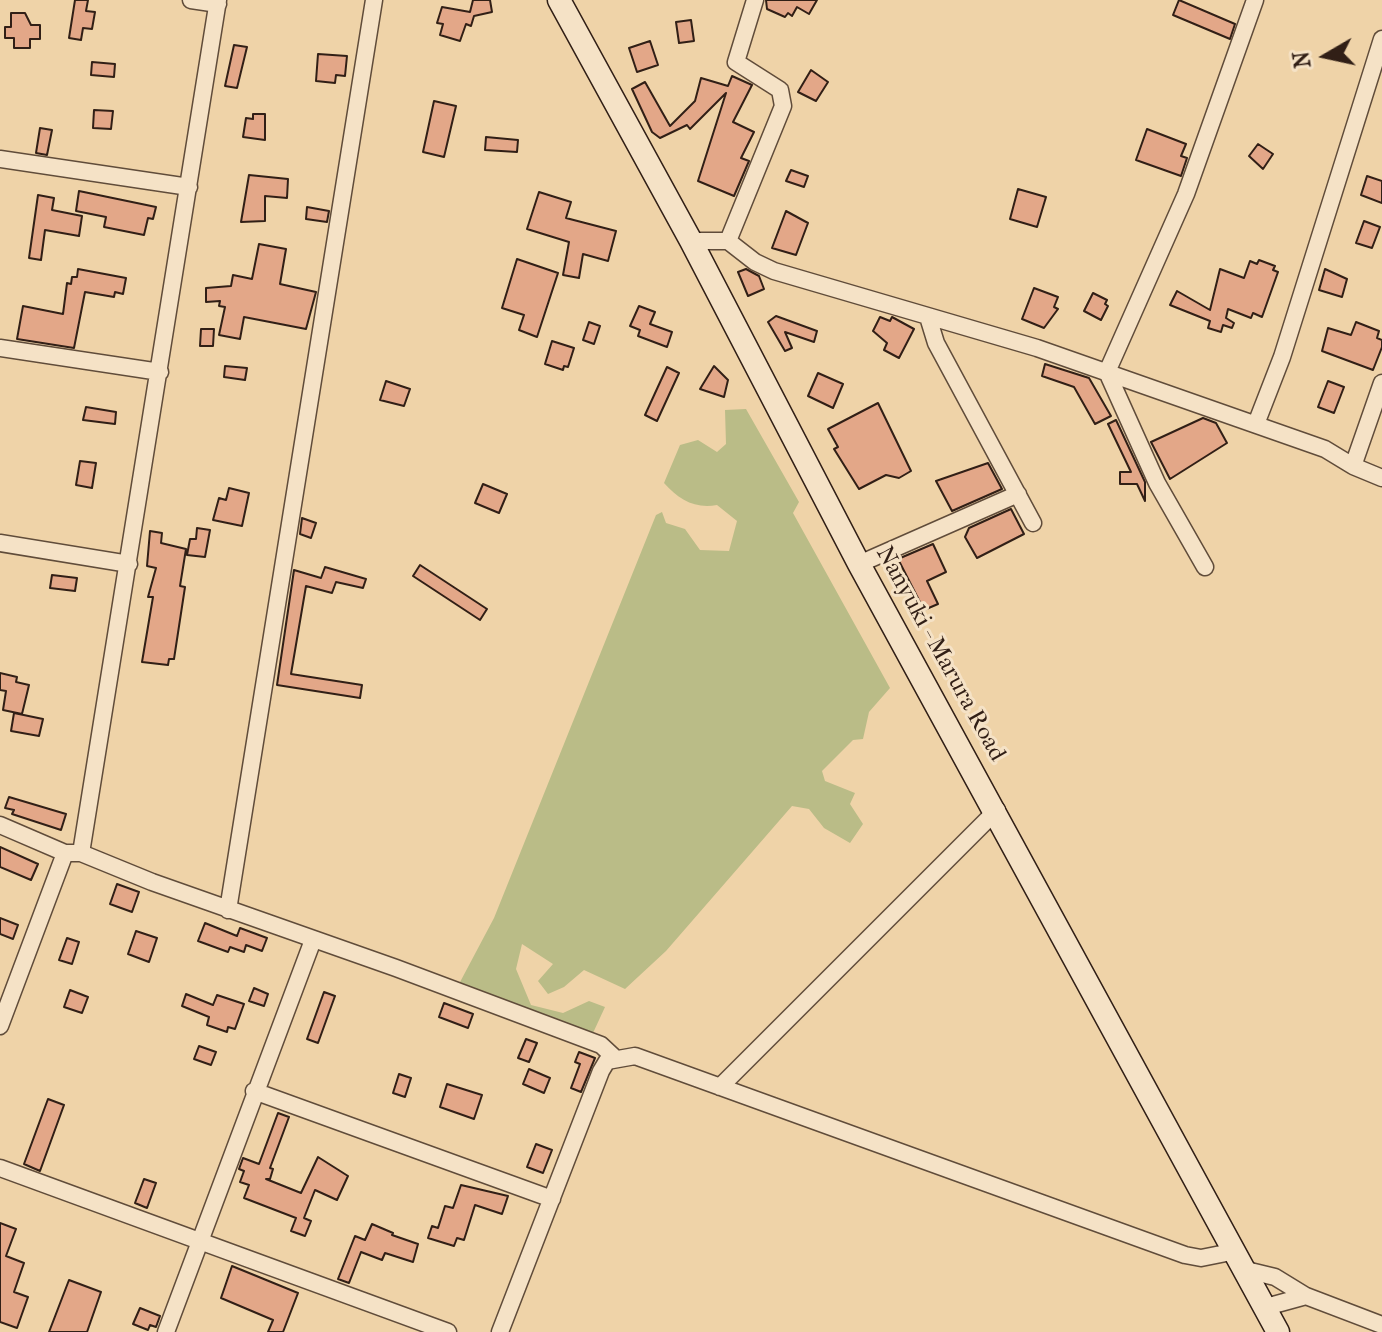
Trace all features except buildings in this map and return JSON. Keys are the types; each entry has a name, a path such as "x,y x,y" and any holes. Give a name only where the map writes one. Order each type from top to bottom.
{"street":[{"path":"0,1026 5,996 73,853 129,564 218,2 191,0"},
{"path":"228,910 374,0"},
{"name":"Nanyuki - Marura Road","path":"559,0 691,241 859,564 997,810 1106,1019 1278,1332"},
{"path":"728,241 783,106 780,90 736,62 755,0"},
{"path":"1205,567 1157,483 1107,372 1186,194 1255,0"},
{"path":"1256,424 1282,357 1382,39"},
{"path":"0,159 189,187"},
{"path":"691,241 728,241 755,262 774,271 870,297 1107,372 1325,449 1353,466 1382,478"},
{"path":"928,317 936,343 1033,523"},
{"path":"0,348 160,372"},
{"path":"1353,466 1382,383"},
{"path":"859,564 1018,494"},
{"path":"0,543 129,564"},
{"path":"720,1087 997,810"},
{"path":"0,825 601,1045 615,1058"},
{"path":"166,1332 313,940"},
{"path":"500,1332 601,1071 615,1058 635,1056 1185,1255 1241,1261 1306,1296 1382,1325"},
{"path":"254,1091 552,1199"},
{"path":"0,1168 448,1332"},
{"path":"1266,1307 1306,1296"}],"green space":[{"path":"746,409 799,502 793,513 890,688 869,712 863,739 853,740 822,771 825,781 855,793 850,804 863,824 850,843 824,828 809,809 792,806 666,951 625,989 584,970 564,987 548,994 538,981 553,964 522,944 516,969 531,1005 563,1013 589,1001 605,1007 593,1033 459,984 494,918 656,515 662,512 666,523 685,529 700,550 729,551 737,521 717,505 702,506 688,502 664,483 680,445 698,440 717,452 726,444 725,410"}]}
